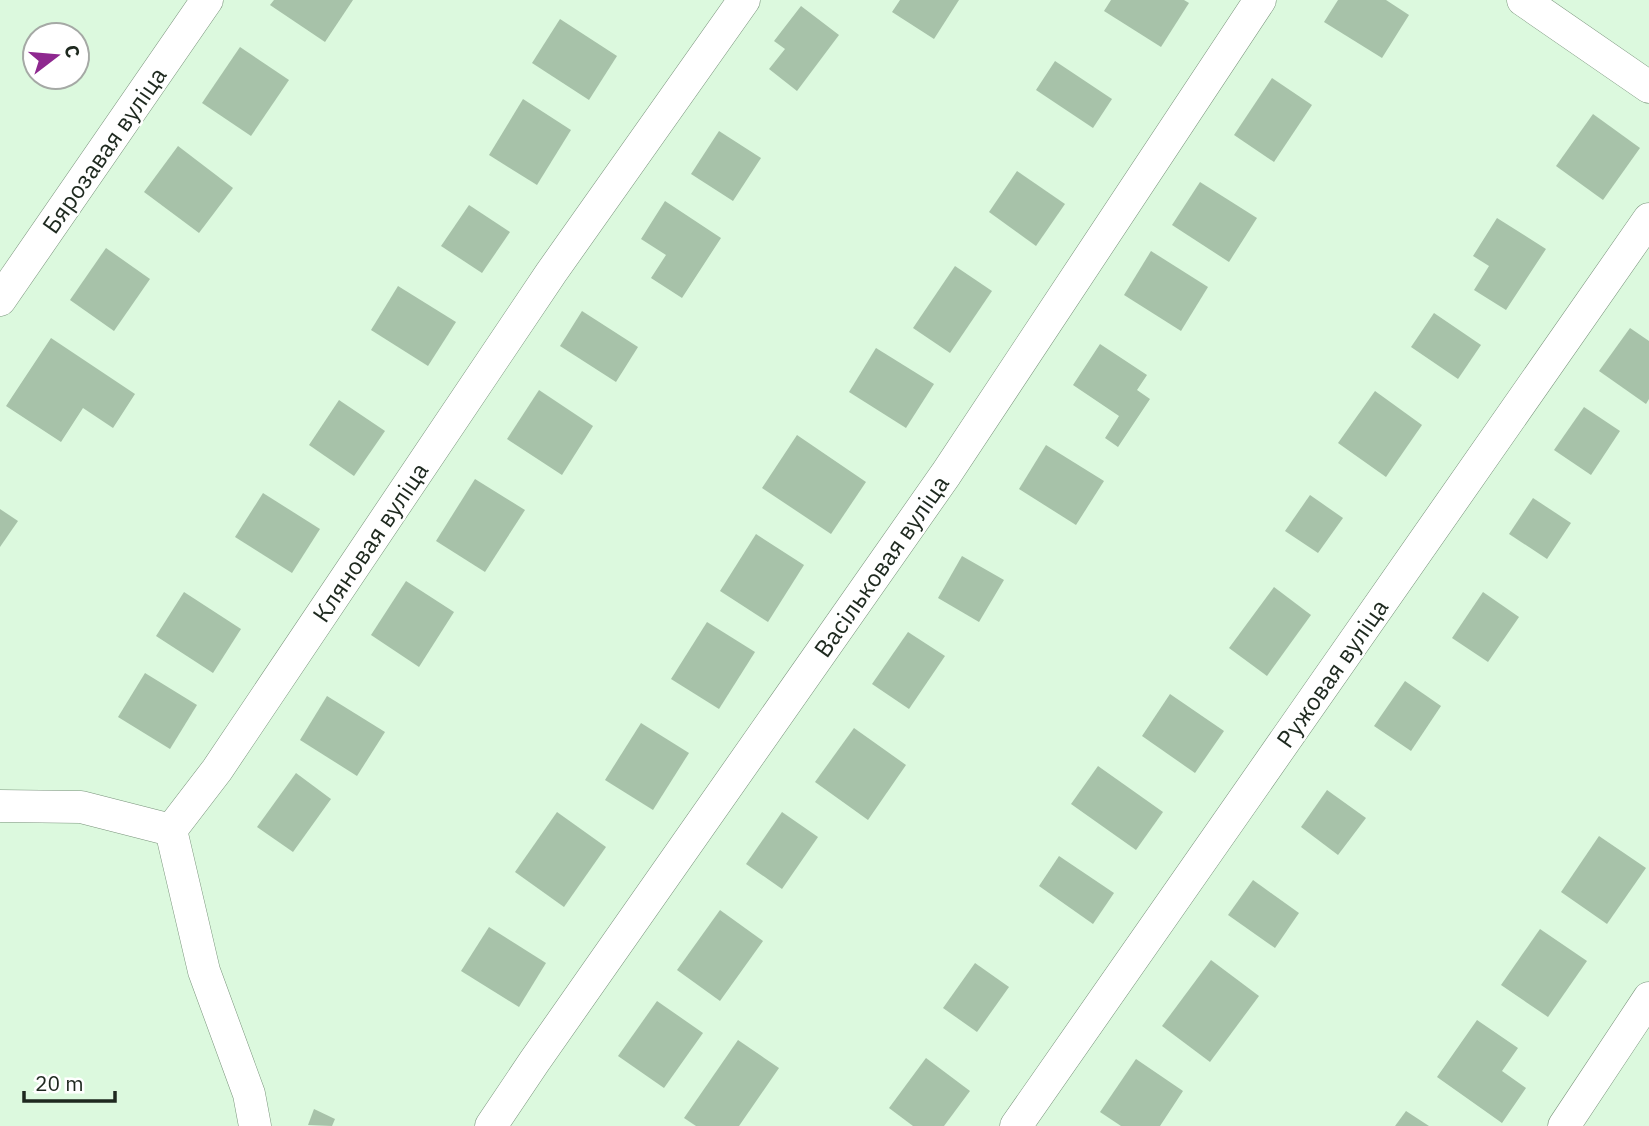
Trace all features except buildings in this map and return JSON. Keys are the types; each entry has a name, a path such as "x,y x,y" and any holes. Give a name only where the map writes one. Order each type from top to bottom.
{"street":[{"name":"Бярозавая вуліца","path":"0,300 207,0"},
{"name":"Кляновая вуліца","path":"171,830 216,770 551,273 744,0"},
{"name":"Васільковая вуліца","path":"491,1126 541,1050 946,474 1261,0"},
{"path":"1523,0 1649,87"},
{"name":"Ружовая вуліца","path":"1016,1126 1649,219"},
{"path":"0,806 81,807 171,830 204,971 249,1094 255,1126"},
{"path":"1564,1126 1649,998"}]}
